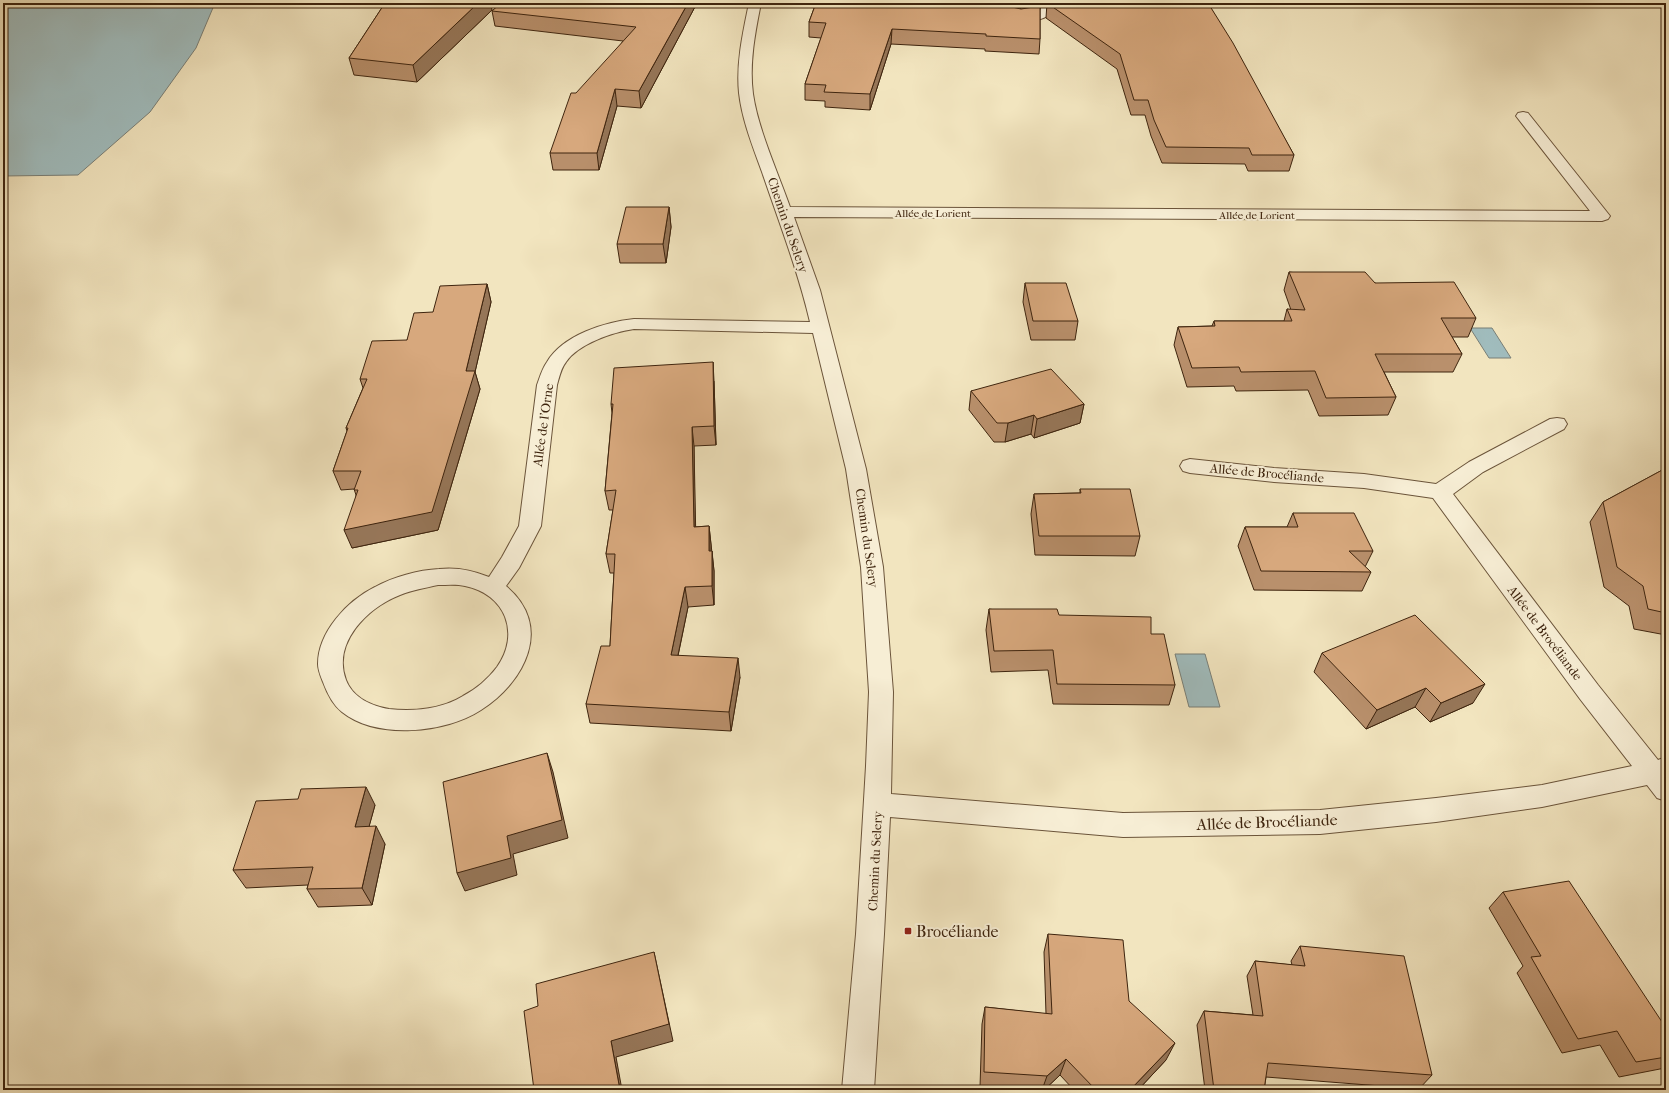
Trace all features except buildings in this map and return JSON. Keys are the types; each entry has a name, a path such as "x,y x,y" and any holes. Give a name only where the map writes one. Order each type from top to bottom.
{"street":[{"name":"Chemin du Selery","path":"755,3 748,43 745,73 746,94 751,116 811,290 856,469 872,567 881,692 878,804 858,1090"},
{"path":"983,12 995,6 1000,13 1013,17 1027,18 1040,15 1047,10 1047,5 1045,3"},
{"name":"Allée de Lorient","path":"784,212 1602,216 1524,116"},
{"name":"Allée de l'Orne","path":"493,588 511,562 530,526 547,386 555,363 562,354 574,344 601,331 617,326 634,324 820,328"},
{"path":"1440,492 1476,467 1557,424"},
{"name":"Allée de Brocéliande","path":"1190,466 1274,475 1364,481 1440,492 1589,692 1662,777"},
{"path":"438,577 468,578 493,588 508,599 519,619 520,643 510,668 488,692 471,704 437,717 403,721 371,716 347,702 336,689 330,666 336,640 352,616 377,596 407,583 438,577"},
{"name":"Allée de Brocéliande","path":"878,804 1122,825 1320,822 1436,810 1542,796 1662,777"}],"water":[{"path":"3,3 215,3 196,48 150,112 78,175 3,176"},
{"path":"1470,328 1492,328 1511,358 1489,358"},
{"path":"1175,654 1205,654 1220,707 1189,707"}],"place":[{"name":"Brocéliande","path":"908,931"}]}
